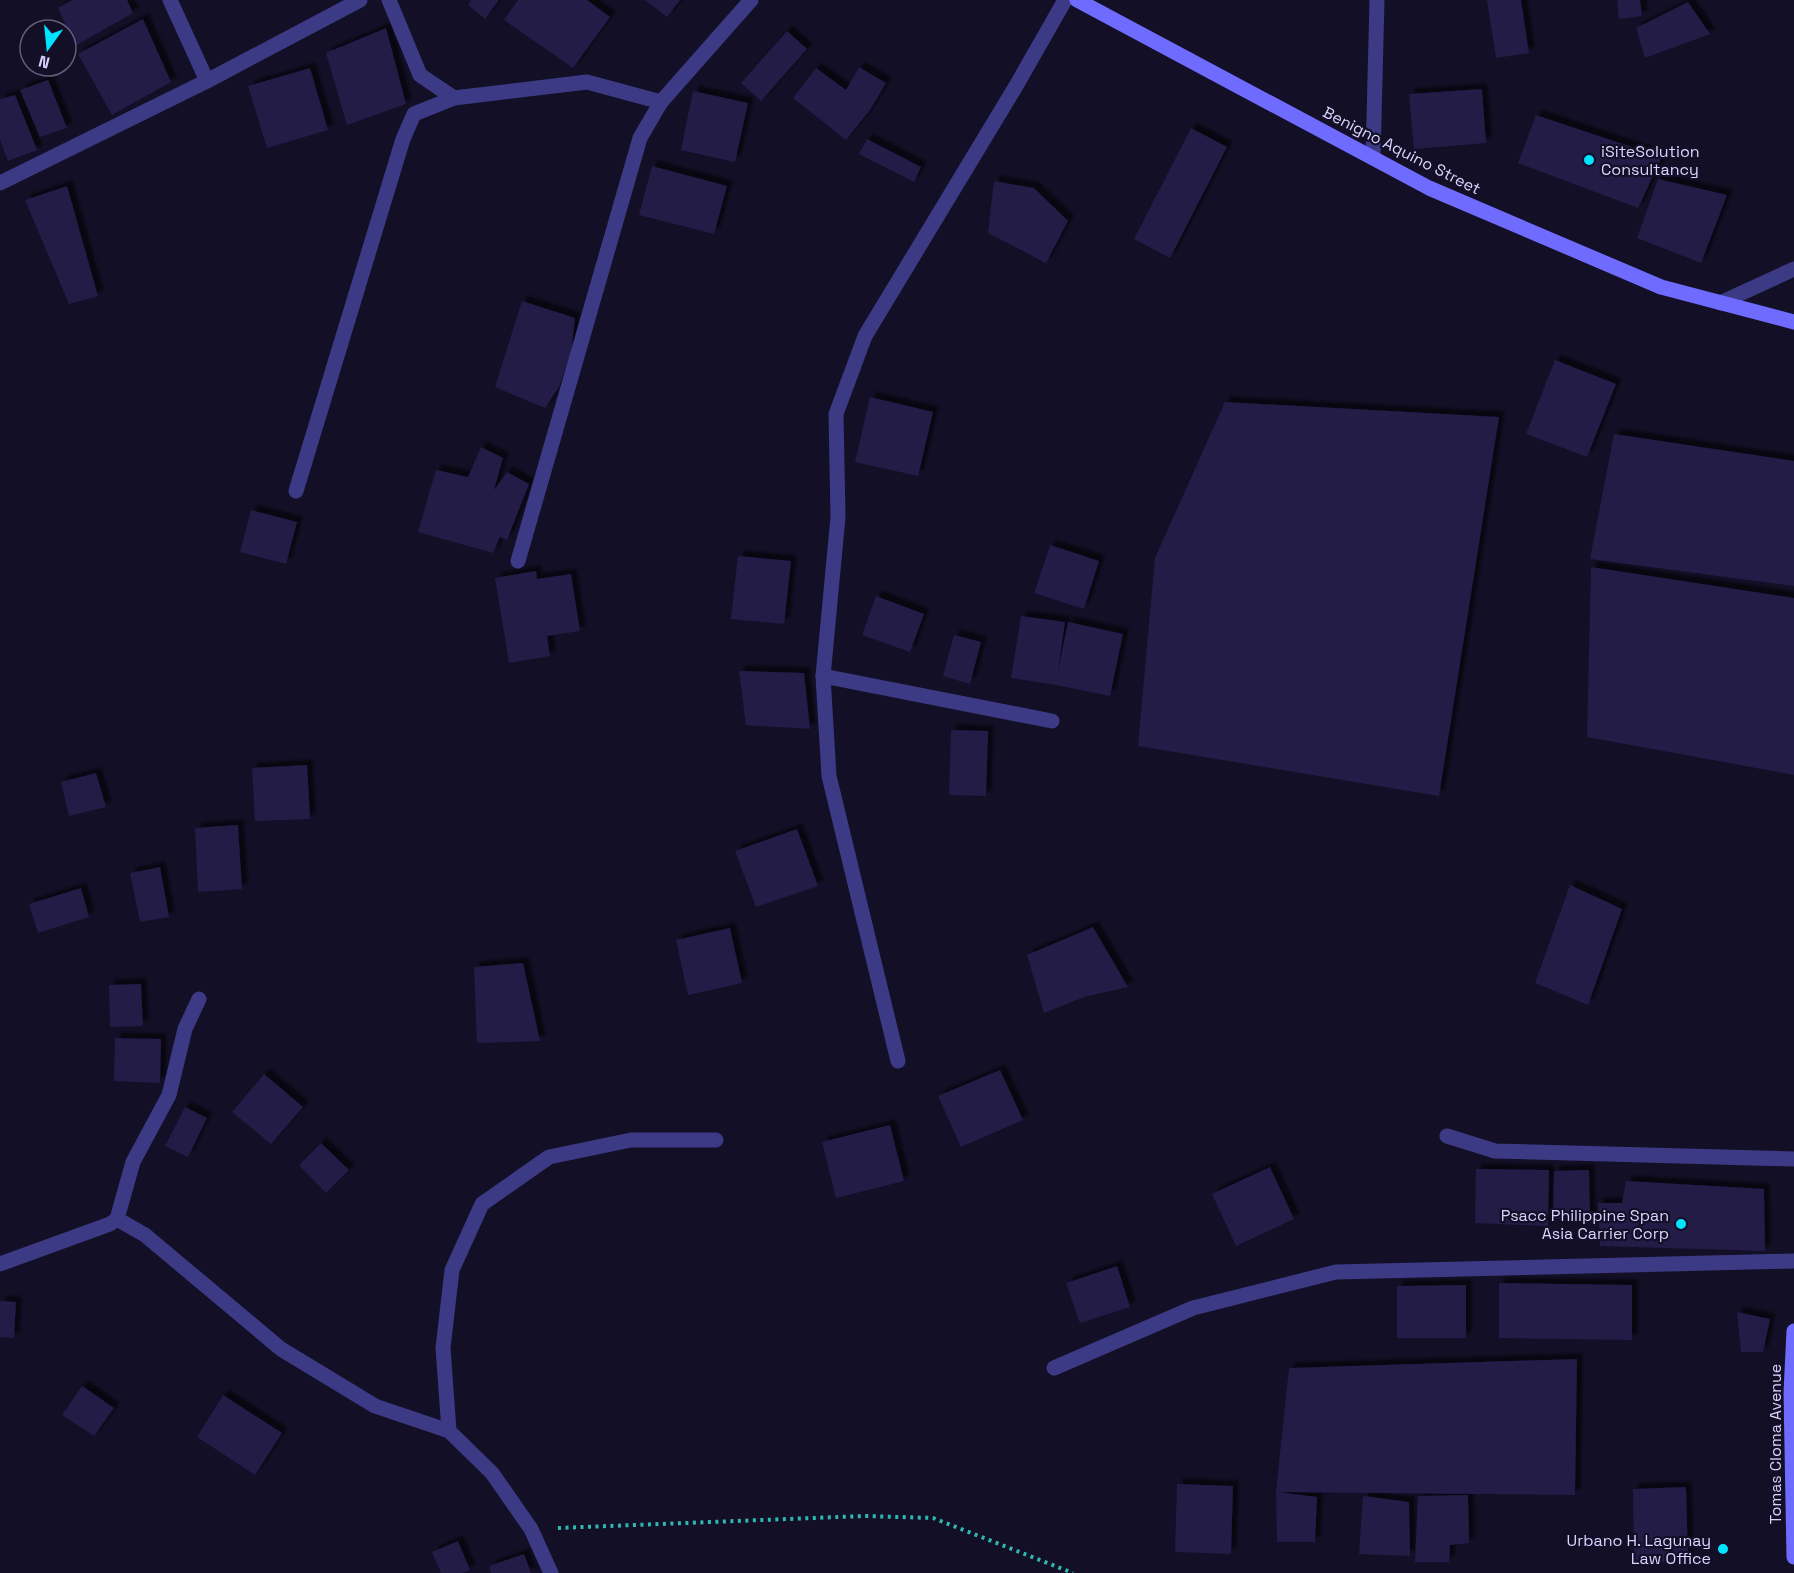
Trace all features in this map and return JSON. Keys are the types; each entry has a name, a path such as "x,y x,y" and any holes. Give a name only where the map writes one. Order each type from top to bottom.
{"main road":[{"name":"Benigno Aquino Street","path":"1077,0 1429,188 1661,287 1794,322"},
{"name":"Tomas Cloma Avenue","path":"1794,1331 1792,1391 1794,1557"}],"street":[{"path":"170,0 207,81"},
{"path":"0,183 207,81 360,0"},
{"path":"389,0 420,75 454,98"},
{"path":"518,561 640,138 661,102 751,0"},
{"path":"898,1061 829,776 823,676 838,517 836,414 865,336 1016,86 1065,0"},
{"path":"1373,158 1377,0"},
{"path":"296,491 403,139 414,114 454,98 587,82 661,102"},
{"path":"1720,303 1794,269"},
{"path":"823,676 1053,721"},
{"path":"0,1264 110,1224 117,1219 133,1162 169,1095 185,1029 198,999"},
{"path":"1447,1136 1495,1151 1794,1159"},
{"path":"449,1431 443,1348 452,1270 482,1204 549,1157 631,1140 716,1140"},
{"path":"117,1219 146,1236 281,1349 375,1406 449,1431 492,1473 531,1528 551,1573"},
{"path":"1054,1368 1193,1308 1336,1272 1794,1262"}],"path":[{"path":"531,1528 864,1516 933,1518 1073,1573"}],"building":[{"path":"72,0 127,0 133,13 78,44 78,18 62,18 58,8"},
{"path":"471,0 499,0 485,19 468,5"},
{"path":"518,0 587,0 610,17 573,68 504,20"},
{"path":"645,0 680,0 667,17"},
{"path":"1487,0 1521,0 1529,53 1496,58"},
{"path":"1617,0 1640,0 1642,16 1619,19"},
{"path":"1688,2 1710,34 1645,58 1636,28"},
{"path":"143,19 171,82 112,115 78,54"},
{"path":"386,28 406,104 347,125 326,53"},
{"path":"787,31 807,49 761,101 741,83"},
{"path":"859,67 886,83 870,110 846,140 793,98 816,68 846,90"},
{"path":"310,68 328,130 267,148 248,86"},
{"path":"48,80 67,128 40,137 20,90"},
{"path":"1482,89 1486,143 1414,149 1409,94"},
{"path":"693,91 748,103 735,162 681,150"},
{"path":"15,95 37,150 8,161 0,140 0,99"},
{"name":"iSiteSolution Consultancy","path":"1536,115 1662,157 1638,208 1518,163"},
{"path":"1191,128 1227,147 1170,258 1134,239"},
{"path":"867,139 921,167 914,182 859,154"},
{"path":"652,166 727,186 714,234 639,215"},
{"path":"1658,179 1727,195 1701,263 1637,238"},
{"path":"994,181 1034,188 1068,221 1046,263 988,233"},
{"path":"67,186 98,296 69,304 25,200"},
{"path":"522,301 575,318 571,353 559,387 545,408 495,387"},
{"path":"1555,360 1616,384 1587,457 1526,434"},
{"path":"870,397 933,412 918,476 855,462"},
{"path":"1225,402 1499,417 1439,796 1138,746 1155,558"},
{"path":"1614,434 1794,461 1794,586 1590,559"},
{"path":"481,447 503,458 494,490 507,472 529,484 507,540 500,537 493,553 418,532 436,470 468,477"},
{"path":"251,510 297,522 286,564 240,552"},
{"path":"1050,545 1099,561 1084,609 1034,593"},
{"path":"738,556 791,561 784,624 731,619"},
{"path":"1591,567 1794,598 1794,775 1587,737"},
{"path":"536,571 537,579 571,574 580,631 547,636 550,656 509,663 495,578"},
{"path":"876,596 924,614 910,652 862,635"},
{"path":"1021,616 1065,622 1058,671 1068,622 1123,634 1110,696 1011,678"},
{"path":"954,635 981,642 970,684 943,676"},
{"path":"739,671 804,673 810,729 746,725"},
{"path":"951,730 988,731 986,796 949,795"},
{"path":"307,765 310,819 255,821 252,768"},
{"path":"96,773 106,807 69,816 61,782"},
{"path":"238,825 242,889 198,892 195,828"},
{"path":"797,829 818,886 756,907 735,851"},
{"path":"160,867 169,917 140,922 130,873"},
{"path":"1570,885 1622,909 1588,1005 1535,983"},
{"path":"81,888 89,917 38,933 29,904"},
{"path":"1093,927 1128,987 1084,997 1044,1013 1027,955"},
{"path":"730,928 742,983 688,995 676,940"},
{"path":"523,963 540,1041 477,1043 474,967"},
{"path":"141,984 143,1026 110,1027 109,985"},
{"path":"115,1038 161,1039 160,1083 114,1081"},
{"path":"1000,1070 1023,1120 961,1147 938,1096"},
{"path":"264,1074 303,1107 271,1144 232,1112"},
{"path":"185,1107 207,1118 188,1157 165,1146"},
{"path":"890,1125 904,1181 836,1198 822,1142"},
{"path":"321,1143 349,1170 326,1193 299,1165"},
{"path":"1270,1167 1294,1219 1236,1246 1212,1194"},
{"path":"1476,1169 1549,1170 1548,1226 1475,1223"},
{"path":"1589,1170 1590,1219 1553,1219 1554,1171"},
{"name":"Psacc Philippine Span Asia Carrier Corp","path":"1626,1181 1764,1189 1765,1251 1600,1246 1598,1203 1622,1203"},
{"path":"1117,1266 1130,1307 1080,1323 1066,1283"},
{"path":"1499,1283 1632,1285 1632,1340 1499,1338"},
{"path":"1466,1285 1466,1338 1397,1338 1397,1286"},
{"path":"0,1301 16,1302 14,1338 0,1337"},
{"path":"1737,1312 1770,1319 1763,1352 1741,1352"},
{"path":"1577,1359 1575,1495 1278,1492 1317,1497 1315,1542 1277,1542 1276,1492 1289,1368"},
{"path":"82,1386 114,1408 94,1436 62,1415"},
{"path":"223,1395 282,1433 255,1475 197,1437"},
{"path":"1177,1484 1233,1486 1231,1554 1175,1552"},
{"path":"1686,1487 1688,1561 1634,1563 1633,1489"},
{"path":"1468,1495 1469,1543 1450,1545 1449,1562 1415,1562 1418,1496"},
{"path":"1363,1496 1409,1502 1410,1556 1359,1554"},
{"path":"458,1541 470,1570 462,1573 441,1573 432,1552"},
{"path":"524,1554 531,1573 491,1573 489,1566"}],"place":[{"name":"iSiteSolution Consultancy","path":"1589,160"},
{"name":"Psacc Philippine Span Asia Carrier Corp","path":"1681,1224"},
{"name":"Urbano H. Lagunay Law Office","path":"1723,1549"}]}
